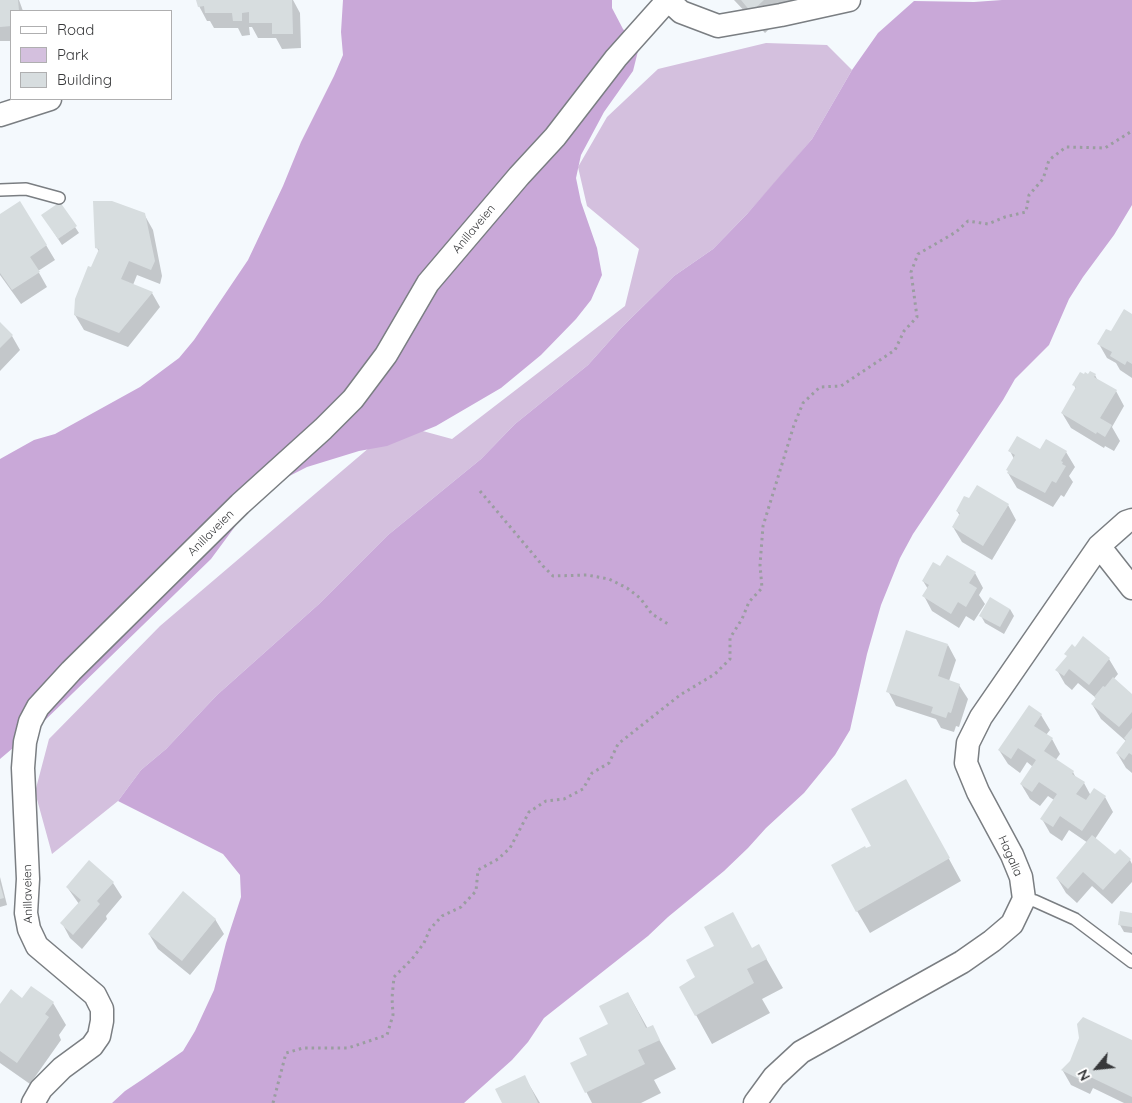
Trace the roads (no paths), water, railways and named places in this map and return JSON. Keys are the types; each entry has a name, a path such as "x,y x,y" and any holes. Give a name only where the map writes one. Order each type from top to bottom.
{"street":[{"name":"Anillaveien","path":"32,1103 41,1089 62,1068 92,1046 99,1036 102,1021 102,1009 95,995 37,946 29,929 26,913 28,879 23,768 25,742 30,722 38,707 240,504 323,429 353,399 386,355 428,283 519,176 555,137 616,58 668,0 681,12 718,26 849,0"},
{"path":"0,115 47,100"},
{"name":"Hagalia","path":"1024,899 1020,877 1012,855 978,792 966,763 968,743 981,717 1099,546 1126,522 1132,520"},
{"path":"1099,546 1132,588"},
{"path":"755,1103 774,1077 801,1052 962,962 992,940 1012,924 1024,899"}],"lane":[{"path":"0,190 26,189 59,198"},
{"path":"1024,899 1035,901 1075,919 1132,962"}]}
